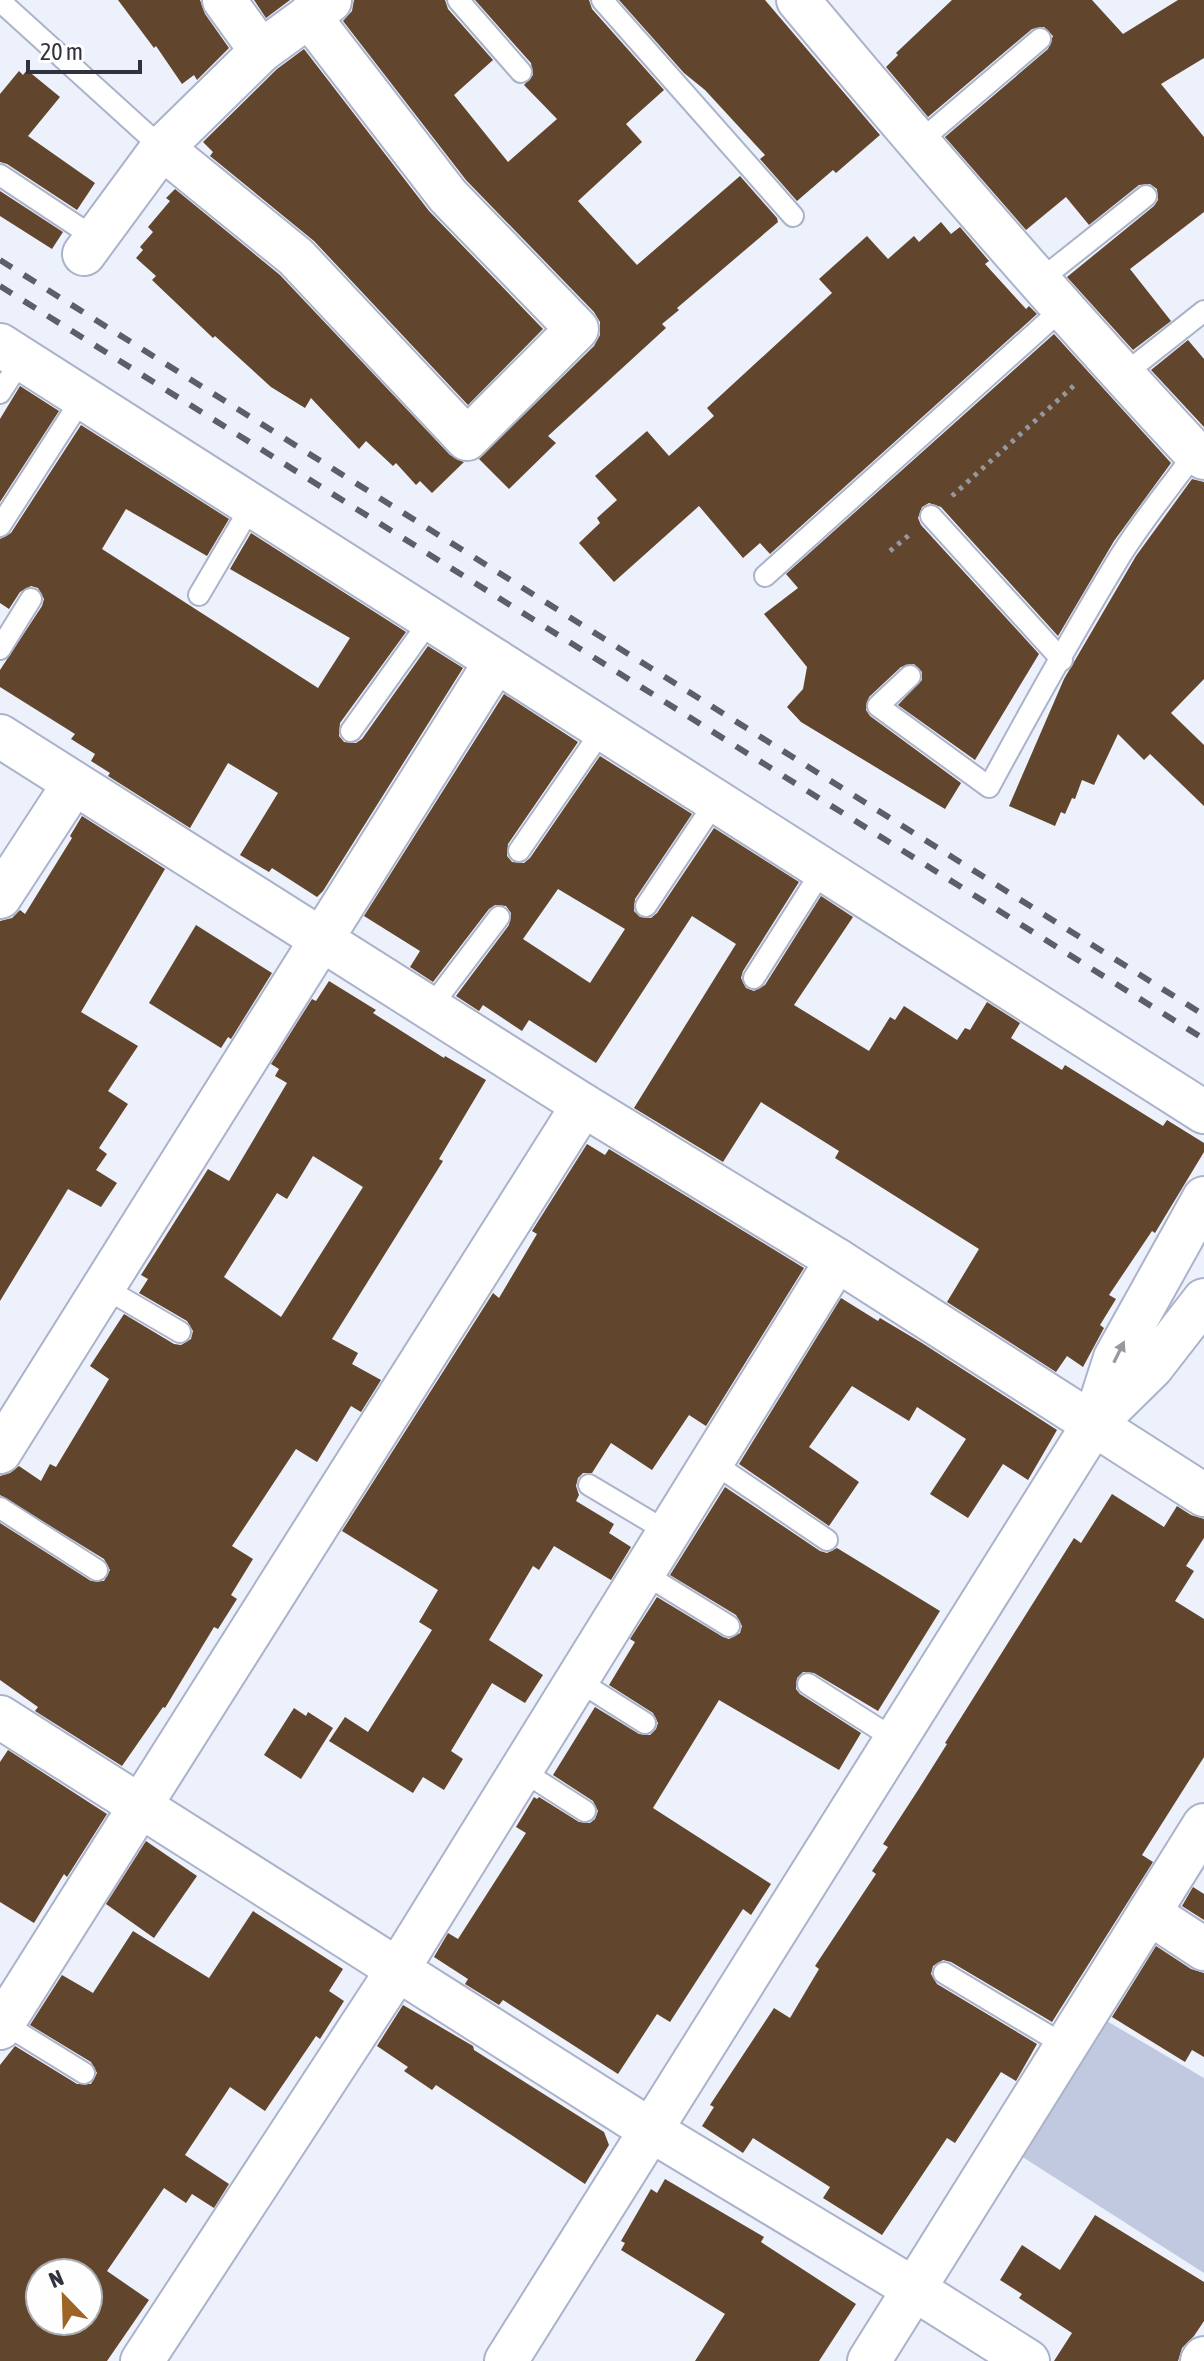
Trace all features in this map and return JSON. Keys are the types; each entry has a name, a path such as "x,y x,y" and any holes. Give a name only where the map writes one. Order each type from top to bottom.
{"street":[{"path":"224,0 261,51"},
{"path":"798,0 1051,295 1199,455"},
{"path":"90,246 162,148 261,51 320,8 448,196 577,329 467,439 296,257 162,148"},
{"path":"7,365 83,397 1204,1112"},
{"path":"0,1452 496,661"},
{"path":"0,736 583,1105 837,1260 1204,1495"},
{"path":"0,897 73,785"},
{"path":"2,2025 583,1105"},
{"path":"1093,1425 1115,1358 1204,1198"},
{"path":"142,2361 398,1969 837,1260"},
{"path":"506,2361 1093,1425 1152,1367 1204,1300"},
{"path":"0,1717 652,2131 1028,2361"},
{"path":"869,2361 1204,1825"},
{"path":"1149,1913 1204,1949"}],"lane":[{"path":"458,0 521,72"},
{"path":"602,0 793,216"},
{"path":"0,1 162,148"},
{"path":"918,143 1040,39"},
{"path":"0,175 90,246"},
{"path":"765,576 1051,295 1146,196"},
{"path":"1114,366 1204,311"},
{"path":"0,526 83,397"},
{"path":"910,676 878,706 989,787 1118,560 1199,455"},
{"path":"199,595 252,505"},
{"path":"931,516 1062,660"},
{"path":"0,649 31,599"},
{"path":"351,731 431,619"},
{"path":"519,851 603,729"},
{"path":"646,906 716,801"},
{"path":"754,978 823,869"},
{"path":"430,1008 499,917"},
{"path":"103,1287 180,1332"},
{"path":"712,1462 827,1540"},
{"path":"589,1485 668,1532"},
{"path":"0,1508 97,1570"},
{"path":"643,1573 729,1626"},
{"path":"577,1680 645,1723"},
{"path":"808,1684 896,1740"},
{"path":"521,1770 585,1811"},
{"path":"944,1973 1066,2046"},
{"path":"2,2025 84,2073"}],"path":[{"path":"890,551 1114,366"}],"shaded area":[{"path":"1105,2020 1204,2078 1204,2273 1021,2156"}],"building":[{"path":"118,0 200,0 205,14 229,48 197,80 194,75 182,84"},
{"path":"254,0 290,0 266,18"},
{"path":"354,0 445,0 448,9 493,60 454,95 508,162 557,119 524,85 533,75 531,63 475,0 589,0 592,9 664,90 626,124 642,142 578,201 637,265 740,176 777,218 778,222 677,308 679,310 662,324 666,328 548,436 556,443 509,489 479,459 594,346 600,335 600,322 594,312 466,180 343,21 352,11"},
{"path":"619,0 765,0 880,135 797,201 760,159 765,155 705,90 684,73"},
{"path":"952,0 1092,0 1123,34 1178,0 1204,0 1204,58 1161,84 1204,137 1204,212 1130,269 1171,321 1133,350 1067,277 1154,206 1158,200 1157,189 1150,184 1139,185 1089,225 1066,197 1026,230 945,137 1048,49 1053,36 1044,27 1032,29 928,117 886,67 898,55 896,53"},
{"path":"304,49 429,211 543,329 468,405 314,241 210,156 213,152 203,142 277,69"},
{"path":"27,70 60,97 28,136 95,183 77,210 0,162 0,94 19,71 23,75"},
{"path":"175,189 280,275 450,455 464,462 432,493 420,481 416,485 396,463 393,466 366,441 359,449 311,398 305,408 271,387 152,280 156,276 136,258 143,250 140,247 153,232 148,227 170,201 166,198"},
{"path":"0,191 63,232 52,249 0,216"},
{"path":"941,222 951,234 960,227 989,261 985,264 1026,309 1029,306 1037,314 770,554 760,543 743,558 699,506 614,582 579,543 600,523 597,518 617,500 595,476 647,431 669,456 714,416 707,408 832,293 819,279 867,236 888,259 914,236 919,242"},
{"path":"1054,334 1171,463 1114,541 1058,636 941,507 929,503 922,507 918,518 921,525 1039,654 975,760 898,705 922,680 922,672 914,664 901,667 869,697 866,710 870,716 961,783 945,809 801,722 787,707 803,689 807,667 764,614 798,588 786,574"},
{"path":"1188,340 1204,359 1204,427 1151,370"},
{"path":"20,386 59,411 0,502 0,419"},
{"path":"81,425 229,519 207,556 126,509 102,549 318,688 350,638 230,569 251,533 406,632 340,723 339,736 344,742 356,743 362,739 428,646 463,668 317,897 272,868 269,872 240,855 278,793 228,763 190,828 108,776 110,773 91,761 95,754 71,739 75,734 0,687 0,670 44,599 38,588 31,586 20,592 9,609 0,603 0,539 11,533"},
{"path":"1192,479 1204,482 1204,679 1171,713 1204,745 1204,806 1150,754 1144,760 1118,734 1094,785 1082,780 1075,799 1072,798 1065,814 1061,812 1055,826 1009,806 1064,679 1136,556"},
{"path":"504,694 578,742 508,844 507,856 512,862 524,863 530,858 600,756 692,814 635,899 634,911 640,917 651,918 657,913 714,828 799,882 743,971 741,978 746,988 754,991 765,985 821,896 853,917 794,1005 869,1051 890,1017 895,1020 904,1006 957,1040 965,1028 970,1030 987,1002 1020,1023 1011,1038 1062,1070 1065,1065 1163,1126 1167,1120 1204,1143 1204,1152 1155,1233 1152,1231 1109,1295 1116,1299 1100,1325 1104,1328 1083,1367 1067,1356 1056,1372 947,1302 979,1249 835,1158 839,1151 761,1102 723,1162 634,1108 736,944 692,916 596,1063 529,1020 522,1031 483,1005 479,1011 456,996 509,925 511,913 506,906 495,905 489,909 433,982 410,967 420,951 364,916","holes":["558,889 625,929 590,983 523,939"]},
{"path":"82,816 165,869 81,1012 138,1046 108,1091 128,1104 99,1148 107,1154 96,1170 117,1183 101,1207 68,1189 0,1301 0,921 12,918 20,910 25,914 72,838 70,836"},
{"path":"196,925 272,973 231,1039 228,1037 221,1048 149,1003"},
{"path":"329,981 444,1058 486,1080 439,1159 443,1161 332,1339 358,1353 352,1364 381,1380 361,1412 351,1406 317,1462 296,1449 232,1546 253,1559 231,1595 237,1599 218,1629 214,1627 165,1708 122,1766 35,1711 38,1707 0,1680 0,1523 91,1581 104,1581 110,1570 104,1559 0,1495 0,1476 19,1466 41,1481 50,1464 56,1467 109,1379 90,1366 124,1314 174,1344 181,1345 191,1339 193,1331 187,1321 139,1293 148,1279 141,1275 208,1169 229,1181 287,1083 275,1076 279,1069 271,1064 312,999 316,1001","holes":["313,1156 363,1187 281,1317 224,1277 277,1193 287,1199"]},
{"path":"587,1144 605,1155 609,1149 804,1268 706,1426 689,1415 652,1470 611,1443 592,1473 583,1473 578,1478 576,1486 579,1495 576,1501 614,1524 609,1533 631,1547 611,1580 554,1546 539,1570 533,1566 489,1640 543,1675 525,1703 492,1683 451,1751 463,1759 444,1790 423,1777 413,1793 329,1741 345,1717 368,1732 432,1630 419,1622 438,1590 342,1531 493,1293 499,1298 537,1234 532,1231"},
{"path":"841,1298 922,1343 1057,1430 1028,1480 1003,1464 968,1518 930,1494 966,1439 917,1407 909,1421 852,1386 809,1447 859,1482 829,1526 739,1464"},
{"path":"725,1487 820,1551 827,1553 837,1548 940,1611 878,1711 814,1673 803,1672 797,1678 796,1689 800,1694 861,1733 839,1770 719,1700 653,1808 771,1884 751,1915 743,1909 670,2022 657,2014 618,2074 503,2000 499,2005 465,1984 468,1979 434,1957 448,1933 458,1939 526,1833 516,1827 534,1797 539,1797 579,1822 590,1823 595,1819 598,1811 593,1801 553,1775 595,1707 639,1734 650,1735 656,1729 658,1723 653,1713 609,1685 635,1642 630,1639 657,1597 723,1637 729,1639 740,1633 742,1626 736,1615 670,1575"},
{"path":"1112,1494 1164,1527 1177,1506 1204,1519 1204,1538 1186,1566 1194,1571 1175,1601 1204,1619 1204,1757 1142,1855 1153,1862 1052,2022 951,1962 943,1960 933,1966 931,1974 937,1984 1037,2044 1016,2081 1001,2072 955,2143 947,2138 882,2235 823,2198 830,2187 753,2138 743,2153 702,2126 714,2107 710,2105 774,2008 790,2018 819,1969 815,1966 876,1874 872,1871 888,1847 883,1844 945,1743 1074,1538 1081,1543"},
{"path":"294,1708 306,1716 308,1712 333,1728 301,1779 264,1755"},
{"path":"8,1750 107,1814 34,1923 0,1902 0,1762"},
{"path":"146,1841 197,1876 154,1938 106,1904"},
{"path":"1193,1887 1204,1894 1204,1920 1182,1906"},
{"path":"253,1911 343,1969 329,1991 344,2001 320,2039 316,2036 265,2111 230,2087 185,2155 229,2184 214,2208 192,2194 186,2203 164,2188 107,2271 149,2300 107,2361 0,2361 0,2065 15,2046 77,2084 91,2084 97,2073 91,2062 30,2025 62,1975 93,1993 133,1931 209,1978"},
{"path":"1156,1946 1191,1969 1204,1973 1204,2057 1192,2050 1185,2062 1112,2017"},
{"path":"403,2005 473,2046 474,2050 604,2132 609,2145 585,2184 436,2085 432,2090 404,2071 408,2067 377,2046"},
{"path":"665,2179 764,2237 761,2242 856,2304 819,2361 695,2361 725,2314 621,2250 625,2243 621,2241 651,2189 657,2193"},
{"path":"1095,2215 1204,2282 1204,2321 1182,2348 1178,2361 1054,2361 1072,2333 1019,2298 1022,2294 1000,2280 1022,2245 1060,2270"}],"railway":[{"path":"0,260 1204,1015"},
{"path":"0,286 1204,1039"}]}
